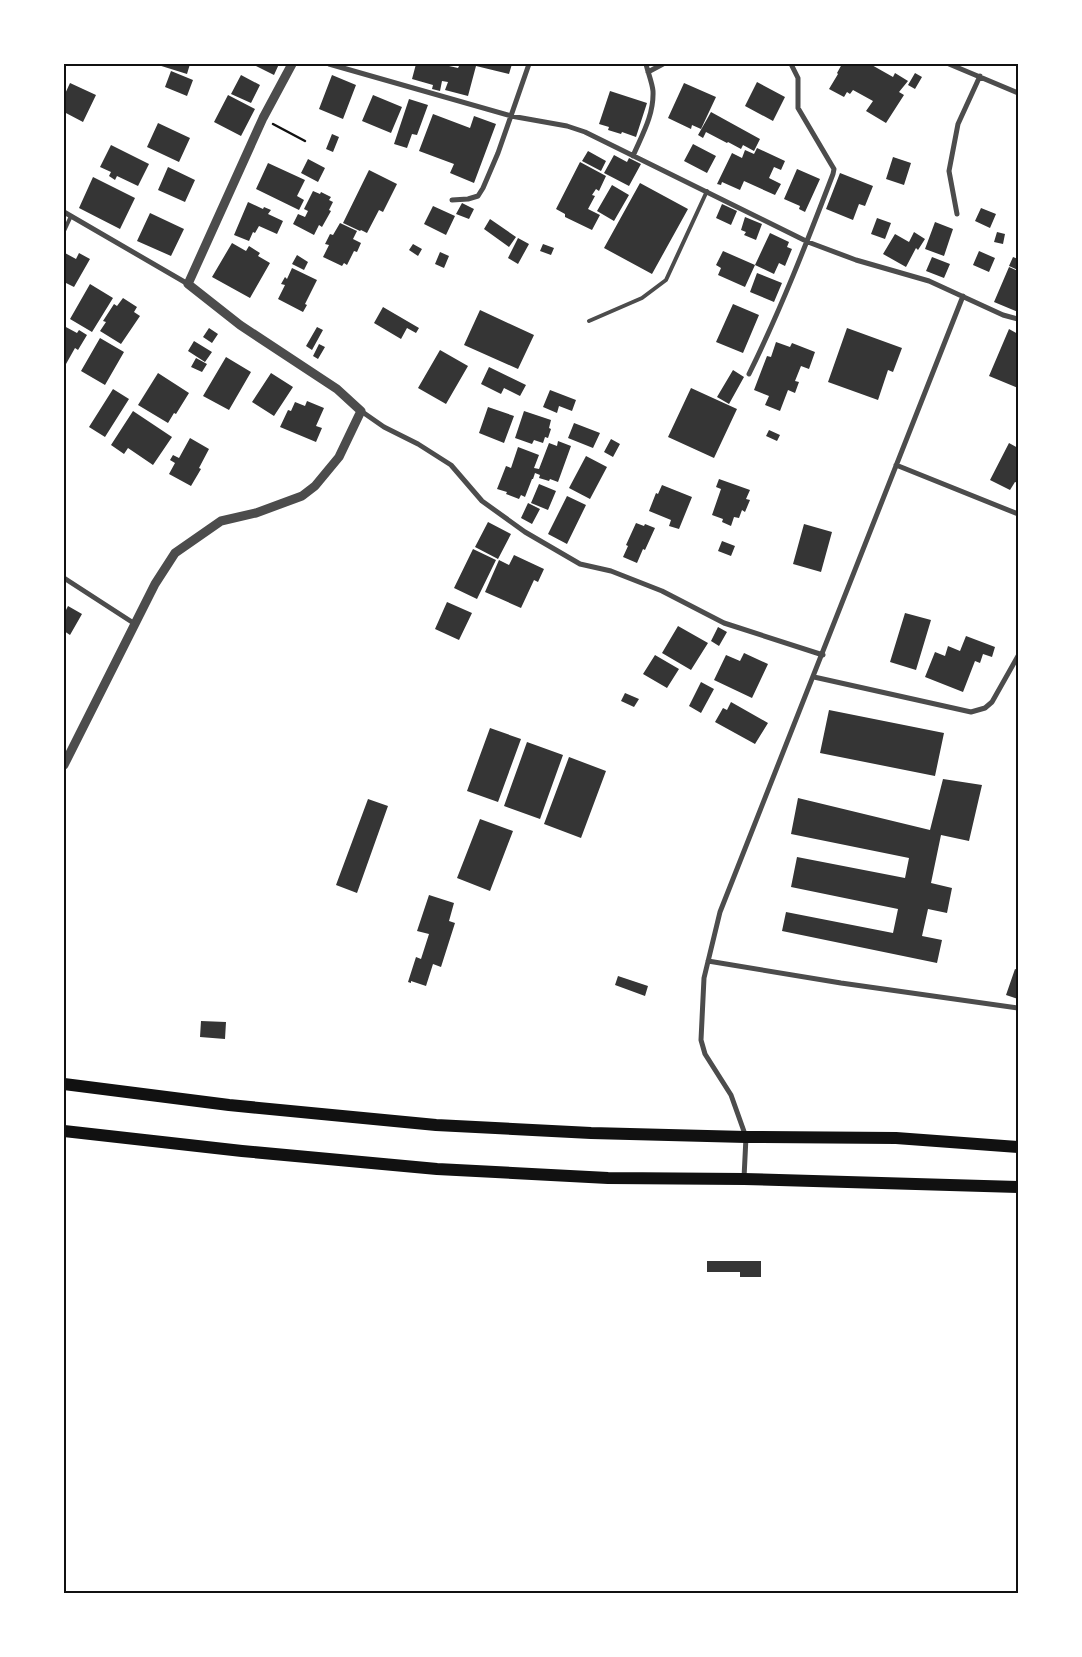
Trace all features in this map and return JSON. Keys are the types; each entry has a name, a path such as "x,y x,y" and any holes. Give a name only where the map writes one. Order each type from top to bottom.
{"highway":[{"path":"64,1084 229,1106 436,1125 746,1138 896,1138 1018,1147"},
{"path":"64,1131 251,1152 437,1169 608,1178 744,1179 1018,1187"}],"street":[{"path":"188,284 263,118 292,64"},
{"path":"329,64 511,116 567,126 585,132 808,242 856,260 929,281 1018,319"},
{"path":"452,200 468,200 478,196 490,174 530,64"},
{"path":"633,156 650,119 653,105 652,89 646,64"},
{"path":"648,72 663,64"},
{"path":"749,374 778,313 834,174 834,169 798,108 798,78 797,73 790,64"},
{"path":"949,64 1018,92"},
{"path":"957,214 949,171 958,124 980,76"},
{"path":"64,212 188,284 240,325 337,389 361,411 451,465 482,501 525,532 580,564 611,572 662,592 724,623 823,655"},
{"path":"744,1179 746,1138 731,1095 705,1054 701,1040 704,978 720,912 823,655 963,296"},
{"path":"64,765 155,584 175,553 221,521 256,513 302,496 315,486 339,457 361,411"},
{"path":"896,465 1018,514"},
{"path":"64,578 135,624"},
{"path":"814,677 971,712 986,708 992,702 1018,656"},
{"path":"708,962 1018,1008"}],"lane":[{"path":"589,321 642,298 666,280 707,191"},
{"path":"64,231 71,216"}],"path":[{"path":"263,118 305,141"}],"building":[{"path":"155,64 190,64 187,74"},
{"path":"252,64 279,64 274,75"},
{"path":"416,64 440,64 458,68 460,64 512,64 509,74 476,66 468,96 445,90 448,82 442,81 440,91 432,89 433,85 412,79"},
{"path":"842,64 870,64 893,77 895,73 908,81 899,92 904,95 886,123 866,111 873,101 853,90 850,94 847,92 844,97 829,89"},
{"path":"171,71 193,80 187,96 165,87"},
{"path":"915,73 922,77 915,89 908,85"},
{"path":"241,75 260,85 251,103 231,94"},
{"path":"332,75 356,85 343,119 319,109"},
{"path":"757,82 785,97 773,121 745,106"},
{"path":"70,83 96,95 83,122 64,112 64,96"},
{"path":"684,83 716,97 701,129 692,125 691,129 668,118"},
{"path":"610,91 647,103 636,137 608,130 609,127 599,124"},
{"path":"228,95 255,109 241,136 214,122"},
{"path":"373,95 402,107 391,133 362,121"},
{"path":"409,99 428,105 417,135 412,134 407,148 394,144"},
{"path":"711,112 760,139 754,151 743,145 741,149 706,132 703,138 698,135"},
{"path":"433,114 470,128 474,116 496,124 474,183 450,173 454,164 419,151"},
{"path":"158,123 190,138 179,162 147,147"},
{"path":"332,134 339,137 333,152 326,149"},
{"path":"693,144 716,156 707,173 684,161"},
{"path":"111,145 149,164 138,186 117,176 115,180 109,176 111,172 100,167"},
{"path":"757,148 785,161 781,170 774,167 769,178 781,184 775,195 744,181 740,190 722,182 721,185 717,184 732,153 742,158 745,150 754,154"},
{"path":"588,151 606,161 601,171 582,161"},
{"path":"614,155 627,162 629,158 641,164 629,186 604,173"},
{"path":"893,157 911,163 904,185 886,179"},
{"path":"308,159 325,168 318,182 301,173"},
{"path":"580,162 606,176 599,191 596,189 592,195 595,196 588,209 600,215 592,230 565,217 565,214 556,209"},
{"path":"268,163 305,180 297,196 304,200 299,210 256,189"},
{"path":"168,167 195,180 185,202 158,190"},
{"path":"797,169 820,179 805,212 799,209 800,206 784,199"},
{"path":"369,170 397,184 383,212 379,210 367,233 343,223"},
{"path":"840,173 873,186 865,206 859,204 853,220 826,209"},
{"path":"93,177 135,198 120,229 79,208"},
{"path":"640,183 688,209 652,274 604,248"},
{"path":"612,185 629,195 614,221 597,211"},
{"path":"313,191 320,194 321,192 331,197 329,200 333,202 329,210 331,211 322,227 319,225 314,235 293,224 298,214 305,217 308,211 304,209"},
{"path":"248,202 263,209 264,207 271,210 268,214 283,221 277,234 259,226 255,233 253,232 249,241 234,235"},
{"path":"462,203 474,209 469,219 456,214"},
{"path":"722,204 737,211 731,225 716,218"},
{"path":"433,206 455,216 446,235 424,224"},
{"path":"981,208 996,214 990,228 975,221"},
{"path":"150,213 184,229 171,256 137,241"},
{"path":"745,217 762,224 756,240 744,235 746,232 741,230"},
{"path":"877,218 891,223 885,239 871,234"},
{"path":"490,219 516,237 509,247 484,229"},
{"path":"935,222 953,229 944,256 925,249"},
{"path":"340,223 357,231 353,239 361,243 357,252 354,251 347,265 344,263 342,266 323,257 329,245 325,244 330,234 333,235"},
{"path":"914,232 925,239 918,250 916,248 906,267 883,254 895,234 909,242"},
{"path":"997,232 1005,234 1003,244 994,242"},
{"path":"770,233 789,242 787,247 792,249 785,266 779,263 774,274 755,265"},
{"path":"518,238 529,244 518,264 508,258"},
{"path":"232,243 246,251 249,246 260,253 258,256 270,263 250,298 212,277"},
{"path":"413,244 422,249 418,256 409,250"},
{"path":"543,244 554,248 551,255 540,251"},
{"path":"723,251 755,265 745,287 718,275 721,268 716,265"},
{"path":"979,251 995,258 989,272 973,265"},
{"path":"440,252 449,256 444,268 435,264"},
{"path":"65,253 76,259 79,253 90,259 74,287 64,282"},
{"path":"297,255 308,262 304,270 292,264"},
{"path":"932,257 950,264 944,278 926,271"},
{"path":"1013,257 1018,259 1018,270 1009,266"},
{"path":"1009,267 1018,271 1018,312 994,302"},
{"path":"292,268 317,280 303,312 278,299 285,285 281,284 285,277 287,279"},
{"path":"757,273 782,283 774,302 750,292"},
{"path":"90,284 113,298 92,332 70,319"},
{"path":"123,298 137,307 134,312 140,316 121,344 100,331 106,322 103,321 114,304 117,306"},
{"path":"733,304 759,315 743,353 716,342"},
{"path":"383,307 419,328 416,333 407,328 401,339 374,323"},
{"path":"480,310 534,335 518,369 464,345"},
{"path":"64,326 77,333 79,330 87,335 78,350 75,348 66,364 64,363"},
{"path":"317,327 323,330 312,350 306,346"},
{"path":"209,328 218,334 212,343 203,337"},
{"path":"847,328 902,348 893,372 888,370 878,400 828,382"},
{"path":"1009,329 1018,334 1018,388 989,376"},
{"path":"100,338 124,352 105,385 81,371"},
{"path":"194,341 212,352 205,362 188,351"},
{"path":"776,342 790,347 792,343 815,352 809,369 801,366 795,381 799,382 795,393 788,390 780,411 765,405 769,396 754,390 767,356 771,357"},
{"path":"319,344 325,347 318,359 313,356"},
{"path":"440,350 468,366 446,404 418,388"},
{"path":"226,357 251,372 229,410 203,396"},
{"path":"196,358 207,364 202,372 191,367"},
{"path":"489,367 526,385 520,396 504,388 501,394 481,384"},
{"path":"733,370 744,377 729,404 717,397"},
{"path":"158,373 189,393 168,423 138,405"},
{"path":"271,373 293,387 274,416 252,402"},
{"path":"691,388 737,409 714,458 668,437"},
{"path":"113,389 129,399 105,437 89,427"},
{"path":"550,390 576,400 572,411 559,406 557,413 543,407"},
{"path":"307,401 324,408 316,426 322,428 316,442 280,427 288,410 291,411 295,402 305,406"},
{"path":"488,407 514,416 504,443 479,433"},
{"path":"133,411 172,437 153,465 128,448 124,454 111,445"},
{"path":"524,411 551,420 548,438 545,437 543,443 534,440 532,444 515,438"},
{"path":"574,423 600,433 593,448 568,438"},
{"path":"769,430 780,435 777,441 766,436"},
{"path":"190,438 209,449 199,468 201,469 191,486 169,474 175,463 170,460 173,455 179,458"},
{"path":"611,439 620,444 613,457 604,452"},
{"path":"558,441 571,446 558,482 539,478 540,475 535,473 525,497 521,495 519,499 497,489 506,466 511,468 518,447 539,455 534,468 539,469 549,443 557,446"},
{"path":"1009,443 1018,448 1018,483 1015,482 1010,490 990,480"},
{"path":"586,456 607,467 590,499 569,488"},
{"path":"719,479 750,490 746,499 750,500 745,512 742,510 739,518 734,517 731,526 722,522 723,519 712,515 721,489 716,487"},
{"path":"539,484 556,491 548,510 531,503"},
{"path":"662,485 692,497 679,529 669,526 671,520 649,511 656,493 658,494"},
{"path":"567,496 586,505 567,544 548,534"},
{"path":"528,503 540,509 532,524 521,518"},
{"path":"488,522 511,534 498,559 475,547"},
{"path":"636,523 655,528 637,563 623,557"},
{"path":"804,524 832,532 821,572 793,564"},
{"path":"722,541 735,546 731,556 718,551"},
{"path":"473,549 496,560 477,599 454,588"},
{"path":"514,555 544,569 538,582 534,580 521,608 485,592 499,560 509,565"},
{"path":"447,602 472,613 459,640 435,629"},
{"path":"68,606 82,614 70,635 64,631 64,614"},
{"path":"905,613 931,620 916,670 890,662"},
{"path":"678,626 708,643 691,670 662,653"},
{"path":"718,627 727,632 719,646 711,641"},
{"path":"966,636 995,647 992,657 983,654 980,663 975,661 963,692 925,677 935,652 945,656 948,646 960,651"},
{"path":"744,653 768,664 752,698 714,680 726,655 740,661"},
{"path":"655,655 679,669 667,688 643,674"},
{"path":"701,682 714,689 701,713 689,706"},
{"path":"625,693 639,699 634,707 621,701"},
{"path":"731,702 768,723 755,744 715,722 723,708 727,710"},
{"path":"829,710 944,733 935,776 820,753"},
{"path":"490,728 521,739 498,802 467,791"},
{"path":"527,742 563,755 540,819 504,806"},
{"path":"569,757 606,771 581,838 544,824"},
{"path":"943,779 982,785 969,841 941,835 931,883 952,888 947,913 928,909 922,936 942,940 937,963 782,931 786,912 893,933 898,909 791,887 797,857 905,878 909,858 791,834 798,798 930,830"},
{"path":"368,799 388,806 357,893 336,885"},
{"path":"480,819 513,831 490,891 457,878"},
{"path":"429,895 454,903 449,921 455,923 441,967 433,964 426,986 411,981 411,983 408,982 416,957 421,959 429,934 417,931"},
{"path":"1015,969 1018,970 1018,999 1006,995"},
{"path":"618,976 648,986 645,996 615,985"},
{"path":"201,1021 226,1022 225,1039 200,1037"},
{"path":"707,1261 761,1261 761,1277 740,1277 740,1272 707,1272"}]}
